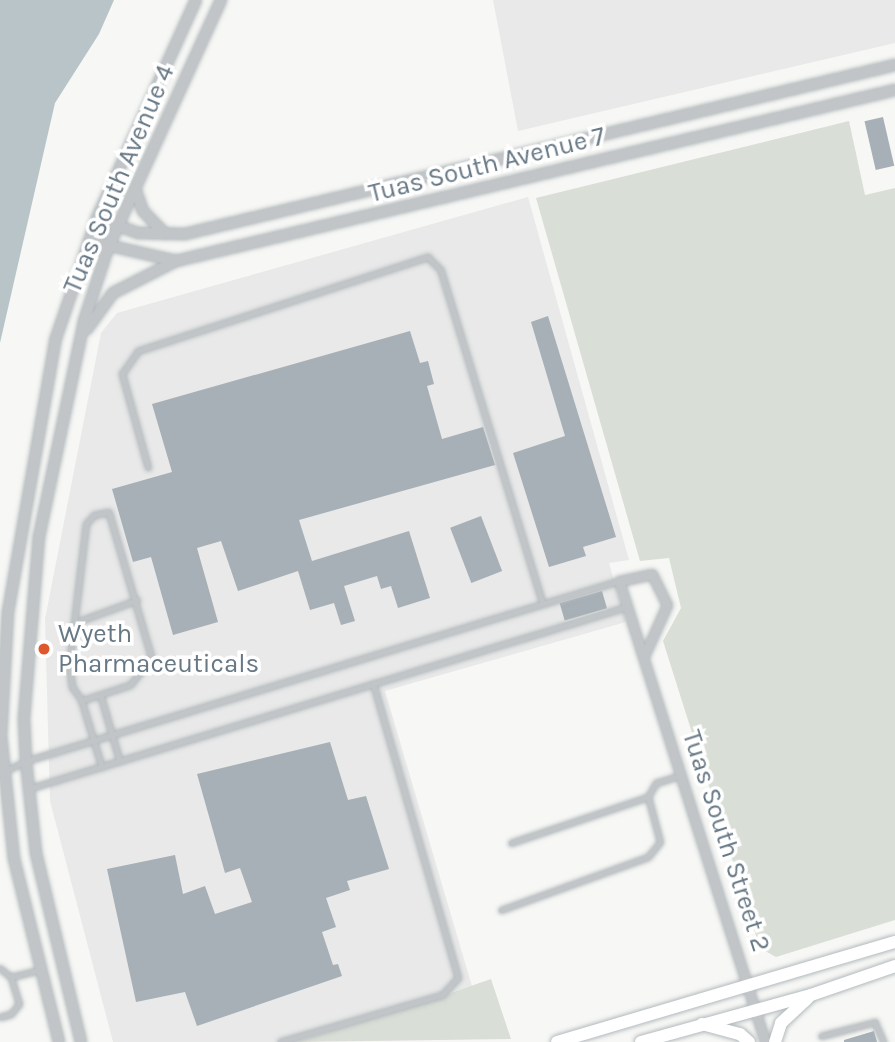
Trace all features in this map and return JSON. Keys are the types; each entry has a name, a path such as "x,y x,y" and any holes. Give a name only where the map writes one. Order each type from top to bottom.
{"main road":[{"path":"557,1042 895,943"},
{"path":"641,1042 755,1008 811,995 895,966"},
{"path":"775,1042 781,1023 811,995"},
{"path":"702,1024 740,1034 749,1042"}],"street":[{"name":"Tuas South Avenue 4","path":"59,1042 39,970 14,859 1,736 7,626 18,535 56,338 97,218 196,0"},
{"name":"Tuas South Avenue 4","path":"81,1042 36,853 26,761 30,626 40,537 80,339 108,248 221,0"},
{"name":"Tuas South Avenue 7","path":"97,218 117,227 185,234 895,65"},
{"name":"Tuas South Avenue 7","path":"89,241 108,248 176,261 895,90"},
{"path":"136,191 143,211 165,234"},
{"path":"80,339 113,293 176,261"},
{"path":"620,581 652,574 660,584 666,611 645,654"},
{"name":"Tuas South Street 2","path":"620,581 626,607 645,654 750,986 765,1042"}],"lane":[{"path":"148,468 122,374 138,351 428,257 441,270 543,604"},
{"path":"82,701 138,680 152,658 113,517 106,512 94,515 86,524 69,666 72,687 82,701 102,767"},
{"path":"4,772 26,761 93,743 620,581"},
{"path":"74,622 137,600"},
{"path":"29,789 626,607"},
{"path":"280,1042 442,995 458,978 373,684"},
{"path":"101,696 120,761"},
{"path":"511,843 648,797 656,783 683,775"},
{"path":"501,910 648,857 660,842 648,797"},
{"path":"0,968 10,977 19,1004 11,1014 0,1017"},
{"path":"10,977 39,970"},
{"path":"821,1036 875,1021 884,1042"}],"shaded area":[{"path":"0,0 114,0 99,34 55,103 0,343"},
{"path":"493,0 895,0 895,43 518,131"},
{"path":"849,121 865,195 895,188 895,920 776,957 760,948 663,641 681,608 669,558 640,561 536,198"},
{"path":"528,197 629,560 609,563 626,622 385,691 472,986 296,1042 113,1042 50,801 45,619 101,333 117,313"},
{"path":"491,979 511,1039 296,1042 445,995"}],"building":[{"path":"883,117 894,166 876,170 864,121"},
{"path":"548,316 616,537 583,547 586,556 549,567 513,453 565,436 531,322"},
{"path":"410,331 420,363 428,361 434,384 427,386 442,439 483,427 495,465 299,520 312,561 409,531 430,598 398,608 391,586 381,589 377,576 344,586 355,621 341,625 334,603 310,610 298,571 238,591 221,541 197,548 218,622 173,635 151,557 133,562 112,489 172,472 152,404"},
{"path":"481,516 502,571 471,583 450,528"},
{"path":"602,591 607,608 565,620 560,603"},
{"path":"330,742 348,800 366,796 389,869 347,881 350,890 326,898 336,927 322,932 333,965 338,964 342,976 197,1026 185,992 136,1002 107,869 175,855 183,894 205,886 215,914 252,902 240,868 225,873 197,774"},
{"path":"874,1031 877,1042 844,1042 844,1040"}],"place":[{"name":"Wyeth Pharmaceuticals","path":"44,649"}]}
